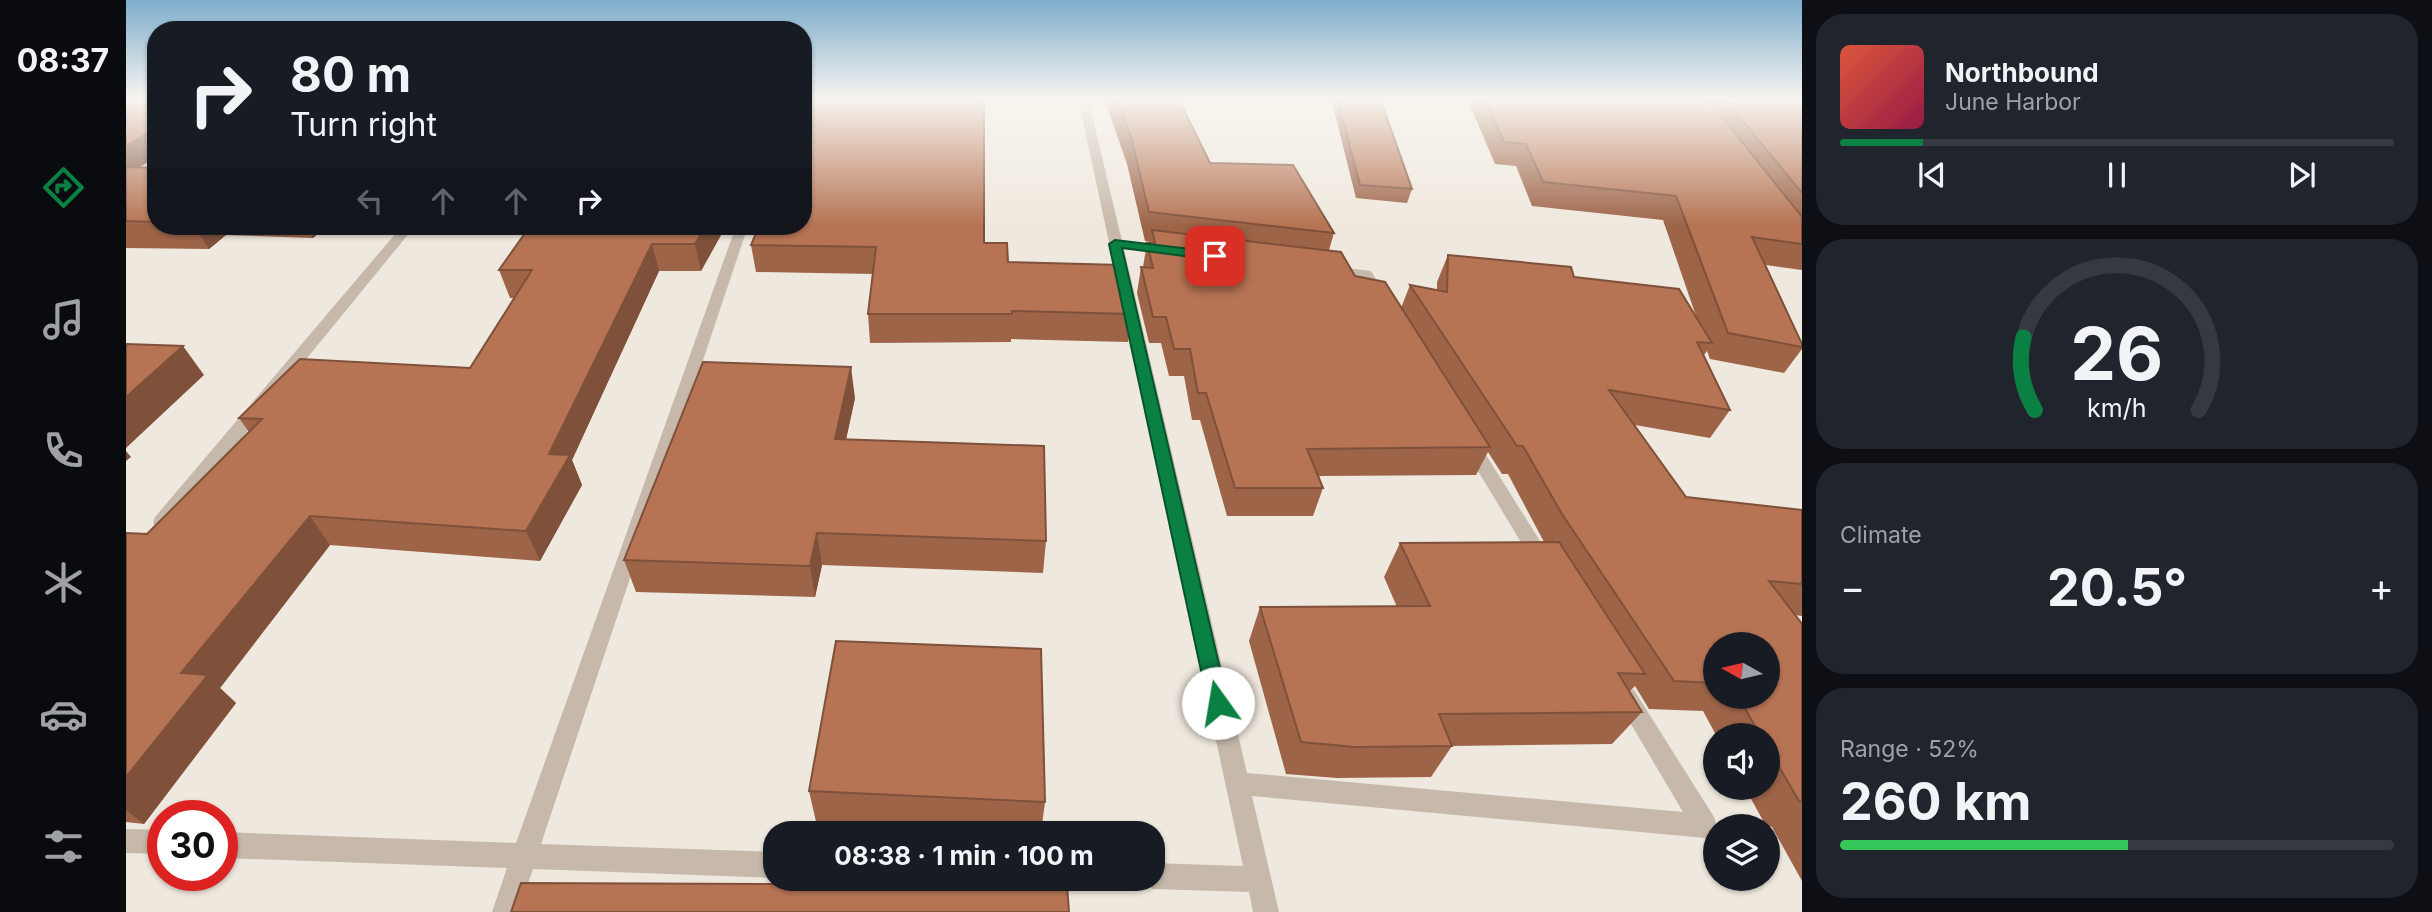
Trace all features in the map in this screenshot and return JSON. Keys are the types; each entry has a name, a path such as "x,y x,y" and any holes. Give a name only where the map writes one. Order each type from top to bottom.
{"street":[{"path":"1092,141 1266,912"},
{"path":"153,533 401,235"},
{"path":"505,912 740,235"},
{"path":"1115,244 1194,253"},
{"path":"1313,268 1366,274 1387,309"},
{"path":"1460,427 1554,579"},
{"path":"1236,783 1705,826 1619,685"},
{"path":"126,841 147,842"},
{"path":"238,846 763,864"},
{"path":"1165,876 1259,879"}],"building":[{"path":"812,141 984,141 984,243 1007,243 1008,262 1121,265 1132,314 1012,311 1012,314 868,314 876,247 751,245 755,235 812,235"},
{"path":"1132,141 1199,141 1210,163 1293,165 1334,233 1149,212"},
{"path":"1348,141 1395,141 1412,189 1360,185"},
{"path":"1741,141 1802,217 1802,244 1752,237 1802,347 1728,333 1676,196 1543,182 1526,144 1504,142"},
{"path":"1759,141 1802,141 1802,193"},
{"path":"147,168 147,222 126,221 126,169"},
{"path":"1152,230 1341,252 1355,276 1385,282 1490,447 1307,449 1323,488 1235,488 1206,393 1198,393 1190,349 1174,349 1166,317 1153,317 1141,267 1153,268 1147,243 1155,243"},
{"path":"524,235 700,235 695,244 652,244 549,454 570,455 526,531 310,516 181,673 208,675 126,777 126,533 147,534 262,419 239,418 300,359 470,368 532,270 499,270"},
{"path":"1448,255 1571,267 1574,277 1679,289 1712,343 1697,342 1730,410 1609,390 1686,497 1802,510 1802,584 1769,581 1802,624 1802,802 1780,769 1780,723 1753,723 1745,709 1780,709 1780,632 1703,632 1703,682 1674,681 1562,514 1523,446 1517,446 1410,285 1447,292"},
{"path":"126,344 183,346 126,397"},
{"path":"703,362 851,367 835,439 1044,446 1046,541 817,533 810,566 624,560"},
{"path":"1559,542 1645,674 1618,673 1642,712 1439,714 1452,746 1355,747 1301,742 1260,607 1430,606 1400,543"},
{"path":"836,641 1041,649 1045,802 809,791"},
{"path":"521,883 763,884 763,891 1067,891 1069,912 511,912"}],"route":[{"path":"1215,256 1115,244 1218,703"}]}
